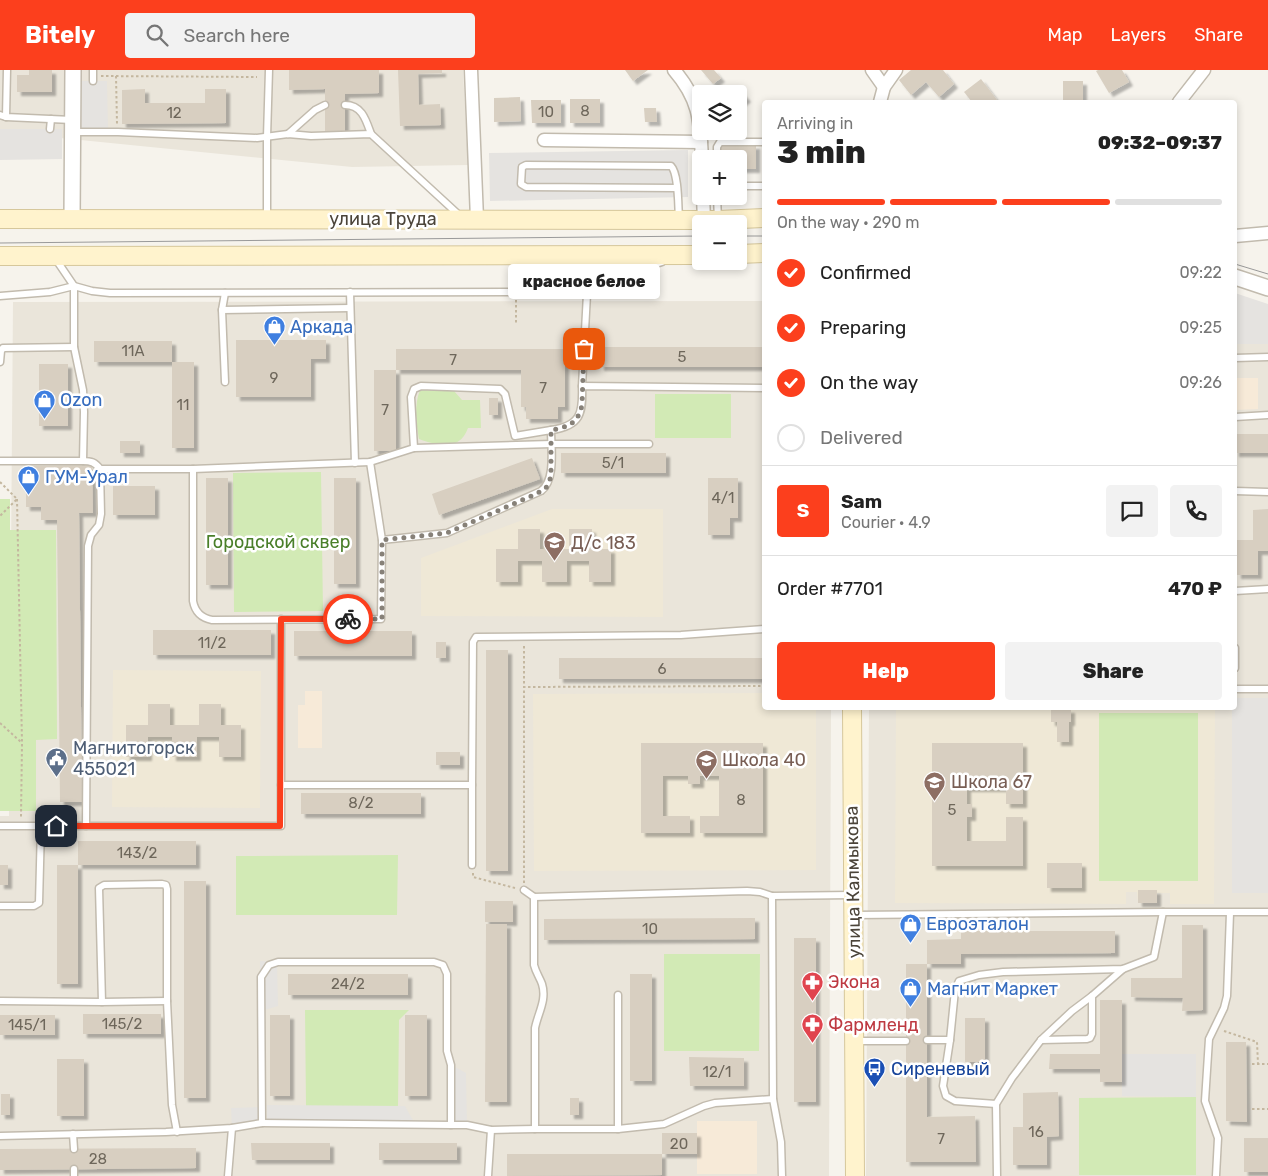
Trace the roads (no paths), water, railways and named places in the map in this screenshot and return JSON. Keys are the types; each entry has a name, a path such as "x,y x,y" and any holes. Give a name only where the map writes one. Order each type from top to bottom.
{"main road":[{"name":"улица Труда","path":"747,219 762,218"},
{"name":"улица Труда","path":"0,219 692,220"},
{"path":"747,254 762,253"},
{"name":"улица Труда","path":"0,256 692,255"},
{"name":"улица Калмыкова","path":"852,710 855,1176"}],"street":[{"path":"72,218 73,70"},
{"path":"470,219 471,70"},
{"path":"674,70 694,98 700,122 701,150"},
{"path":"872,70 884,87"},
{"path":"881,100 884,87 896,70"},
{"path":"1181,100 1204,70"},
{"path":"544,140 701,142"},
{"path":"1237,236 1268,233"},
{"path":"1237,278 1268,288"}],"lane":[{"path":"7,70 3,116 51,119 72,126 118,132 267,137 288,134 311,136 370,134"},
{"path":"267,219 269,70"},
{"path":"288,134 315,110 325,105"},
{"path":"345,105 358,109 365,116 370,134 470,219"},
{"path":"50,129 51,119"},
{"path":"717,150 720,142 762,142"},
{"path":"676,188 526,187 521,184 521,171 522,167 526,165 669,166 674,171 676,188 679,220"},
{"path":"747,186 762,186"},
{"path":"53,255 74,286 74,347 83,390 83,461"},
{"path":"0,296 50,292 74,286 110,293 516,292 586,294 638,270 679,255"},
{"path":"350,292 355,463"},
{"path":"225,293 222,310 226,382"},
{"path":"498,445 515,436 563,428 576,421 582,405 586,294"},
{"path":"222,310 350,308"},
{"path":"0,362 3,348 74,347"},
{"path":"1237,358 1268,357"},
{"path":"414,448 411,397 414,389 421,386 500,389 505,394 515,436"},
{"path":"582,386 762,388"},
{"path":"1237,417 1268,415"},
{"path":"382,540 447,533 546,488 551,477 551,430"},
{"path":"100,469 192,469 370,462 414,448 551,444 649,444"},
{"path":"0,461 91,461 100,469 101,514 99,525 91,535 88,546 86,826"},
{"path":"192,469 195,608 205,619 382,619 382,540 370,462"},
{"path":"1237,491 1268,492"},
{"path":"1237,591 1268,589"},
{"path":"0,826 280,826 281,619"},
{"path":"472,865 473,640 478,637 681,635 762,629"},
{"path":"1237,689 1268,689"},
{"path":"280,785 472,785"},
{"path":"0,906 34,906 39,903 41,826"},
{"path":"102,1002 98,890 100,886 162,884 167,887 167,1001 172,1105 176,1132"},
{"path":"524,890 534,896 747,891 760,892 772,896 852,895"},
{"path":"534,896 534,966 544,995 535,1028 535,1129"},
{"path":"772,896 773,1099 781,1142 782,1176"},
{"path":"996,1104 955,1101 946,1096 943,1086 956,985 964,978 1003,972 1123,969 1154,957 1163,912"},
{"path":"1216,1176 1218,1138 1205,1101 1210,1039 1224,1008 1227,996 1230,912"},
{"path":"853,915 1268,912"},
{"path":"262,1122 261,977 269,965 278,962 434,962 443,966 447,974 447,1051 451,1065 451,1125"},
{"path":"997,1176 996,1104 1012,1078 1041,1040 1072,1011 1123,969"},
{"path":"618,996 618,1129"},
{"path":"1041,1040 1090,1038 1092,1034 1092,996"},
{"path":"0,1001 167,1001"},
{"path":"927,1040 950,1040"},
{"path":"854,1041 906,1041"},
{"path":"0,1136 176,1132 232,1128 262,1122 467,1125 491,1130 618,1129 664,1124 715,1103 773,1099"},
{"path":"228,1176 232,1128"},
{"path":"488,1176 491,1130"},
{"path":"73,1134 74,1148"}],"tram line":[{"path":"0,243 692,236"},
{"path":"747,236 762,236"},
{"path":"1237,265 1268,274"}],"place":[{"name":"Аркада","path":"274,346"},
{"name":"красное белое","path":"584,349"},
{"name":"Ozon","path":"44,419"},
{"name":"ГУМ-Урал","path":"29,496"},
{"name":"Д/с 183","path":"555,562"},
{"name":"Магнитогорск 455021","path":"57,777"},
{"name":"Школа 40","path":"706,779"},
{"name":"Школа 67","path":"935,801"},
{"name":"Евроэталон","path":"910,943"},
{"name":"Экона","path":"812,1001"},
{"name":"Магнит Маркет","path":"911,1008"},
{"name":"Фармленд","path":"812,1044"},
{"name":"Сиреневый","path":"875,1088"}],"park label":[{"name":"Городской сквер","path":"278,542"}]}
